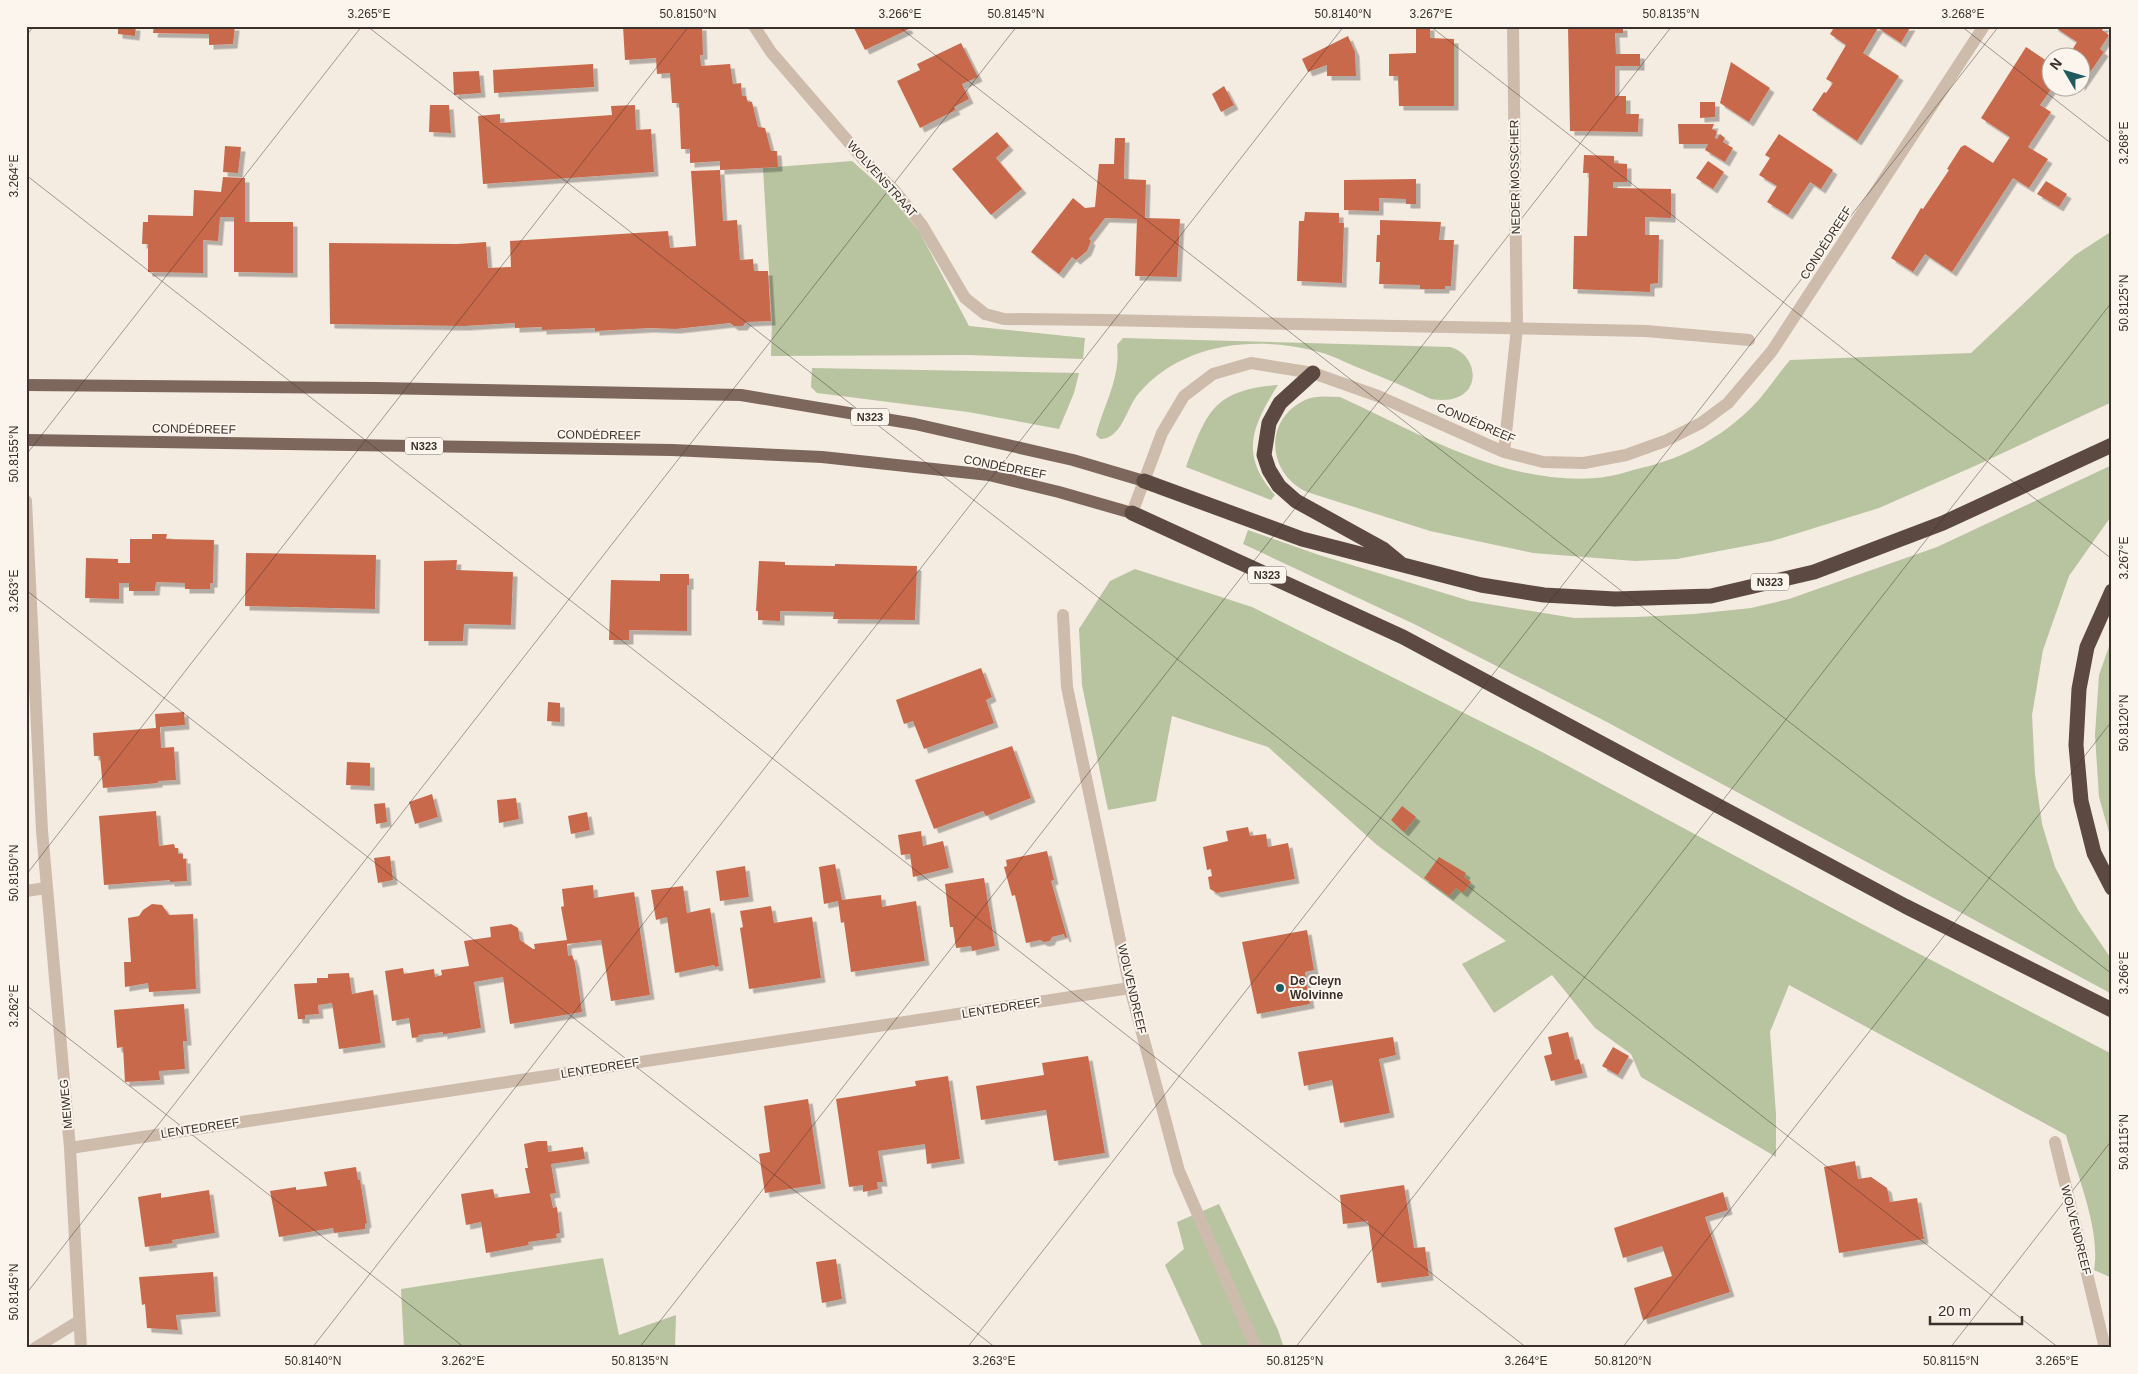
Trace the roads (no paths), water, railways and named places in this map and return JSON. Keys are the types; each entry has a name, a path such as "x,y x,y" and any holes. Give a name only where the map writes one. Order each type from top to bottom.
{"highway":[{"path":"1314,372 1280,403 1269,423 1264,455 1269,470 1279,486 1296,501 1383,549 1406,567"},
{"name":"N323","path":"1144,481 1302,539 1406,567 1481,584 1544,595 1615,599 1711,596 1814,572 1924,530 2112,445"},
{"name":"N323","path":"1132,513 1403,637 1905,906 2112,1010"},
{"path":"2112,591 2087,647 2078,689 2076,745 2081,801 2094,853 2112,888"}],"main road":[{"name":"CONDÉDREEF","path":"26,385 386,388 740,395 915,424 1073,460 1144,481"},
{"name":"CONDÉDREEF","path":"26,440 672,450 822,457 989,475 1059,492 1132,513"}],"street":[{"name":"WOLVENSTRAAT","path":"754,26 771,52 865,161 894,190 922,225 965,298 984,314 1004,320 1103,320 1517,328"},
{"name":"NEDER MOSSCHER","path":"1504,452 1517,328 1513,26"},
{"name":"CONDÉDREEF","path":"1132,513 1162,433 1184,396 1212,374 1251,363 1314,372 1378,396 1504,452 1543,462 1584,463 1626,455 1665,441 1700,423 1728,404 1756,372 1793,320 1984,26"},
{"path":"1517,328 1646,331 1749,340"},
{"name":"MEIWEG","path":"26,501 46,888 70,1148 80,1348"},
{"name":"WOLVENDREEF","path":"1063,616 1067,688 1130,988 1179,1171 1256,1348"},
{"path":"26,891 46,888"},
{"name":"LENTEDREEF","path":"70,1148 1130,988"},
{"name":"WOLVENDREEF","path":"2055,1142 2105,1348"},
{"path":"35,1348 79,1321"}],"place":[{"name":"De Cleyn Wolvinne","path":"1280,988"}]}
